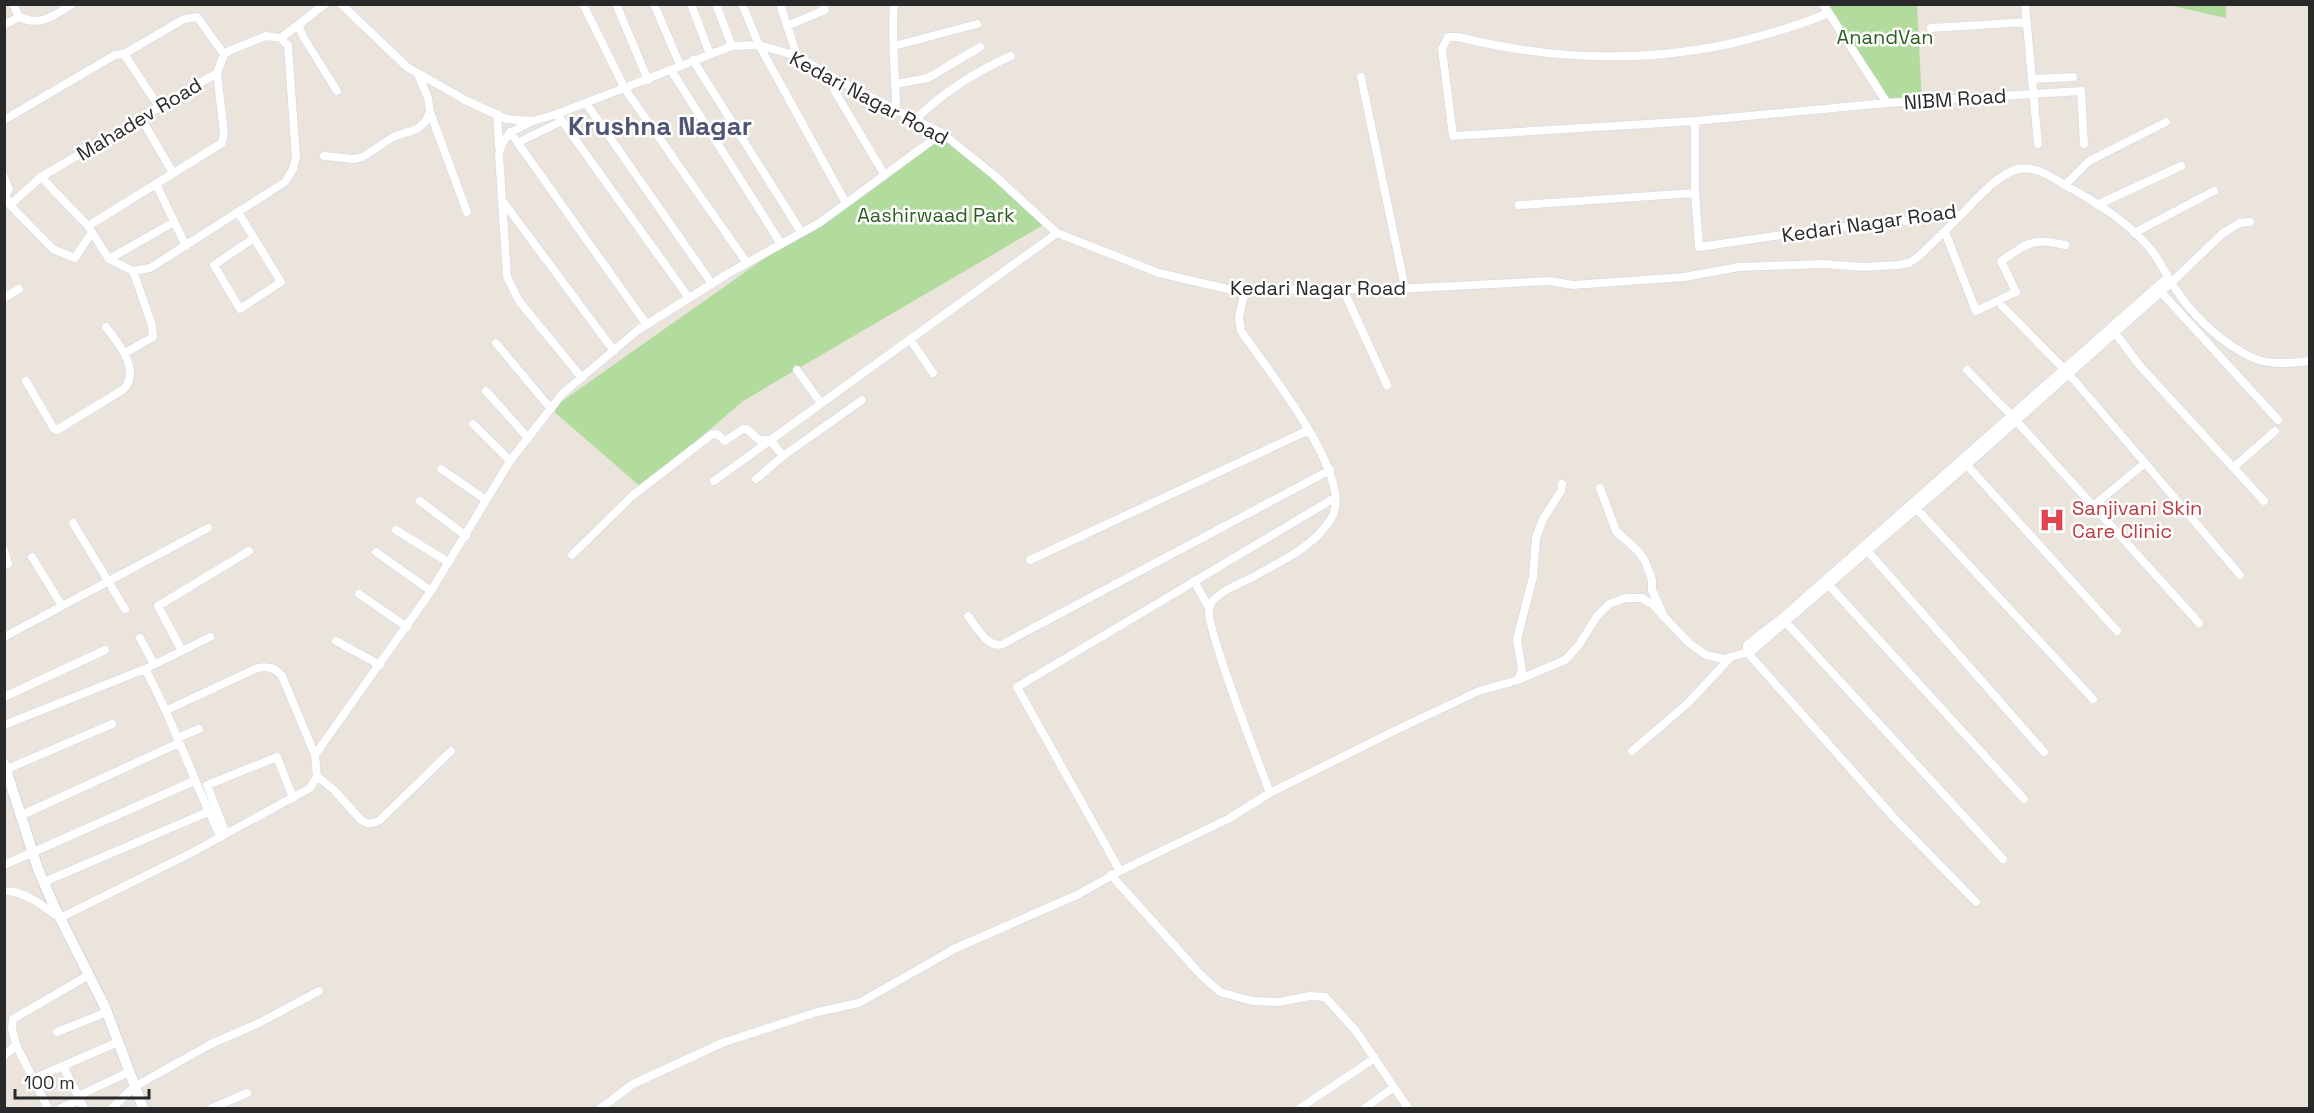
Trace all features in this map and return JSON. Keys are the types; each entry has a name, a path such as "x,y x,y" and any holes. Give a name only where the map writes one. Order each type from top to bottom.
{"main road":[{"path":"6,766 44,882 107,1012 143,1108"}],"street":[{"path":"13,4 19,17 30,22 41,21 72,4"},
{"path":"281,38 325,4"},
{"name":"Kedari Nagar Road","path":"341,4 406,67 467,101 506,118 533,121 559,118 586,103 732,46 759,45 797,56 896,111 942,133 994,175 1056,233 1159,273 1232,290 1405,288 1549,281 1573,285 1684,277 1739,267 1823,264 1864,267 1899,265 1909,263 1918,257 1982,193 2016,170 2030,169 2041,171 2066,185 2134,232 2152,251 2178,294 2204,323 2251,357 2281,364 2310,361"},
{"path":"583,4 625,89 747,263"},
{"path":"654,4 680,65"},
{"path":"691,4 710,54"},
{"path":"716,4 732,46"},
{"path":"742,4 759,45 846,203"},
{"path":"780,4 797,56"},
{"path":"787,26 825,10 822,4"},
{"path":"894,4 896,111"},
{"name":"NIBM Road","path":"1823,4 1887,103 2081,91 2084,144"},
{"path":"2025,4 2038,144"},
{"path":"617,6 648,80"},
{"path":"1828,13 1809,21 1714,48 1658,56 1552,55 1448,37 1442,49 1453,136 1695,121 1887,103"},
{"path":"4,25 19,17"},
{"path":"4,120 115,55 124,54 184,19 196,17 224,54"},
{"path":"1931,28 2027,22"},
{"path":"894,46 977,24"},
{"path":"298,25 338,91"},
{"path":"41,177 90,229 109,259 133,272 150,268 285,182 293,169 296,157 288,46 281,38 266,36 224,54 217,73"},
{"path":"896,84 928,78 980,47"},
{"path":"124,54 159,107"},
{"path":"915,120 932,103 959,83 1011,56"},
{"path":"693,60 801,232"},
{"path":"671,70 781,244"},
{"name":"Mahadev Road","path":"5,195 10,204 53,249 75,258 90,229 172,172 222,142 224,139 223,118 217,73 41,177 10,204"},
{"path":"418,74 467,212"},
{"path":"1361,77 1405,288"},
{"path":"2032,79 2073,77"},
{"path":"834,78 837,95 884,174"},
{"path":"586,103 712,284"},
{"path":"324,156 353,159 363,157 393,137 417,129 425,122 430,112"},
{"path":"497,114 507,277 519,301 582,378"},
{"path":"141,118 172,172"},
{"path":"523,140 559,118 689,298"},
{"path":"499,154 501,142 510,132 533,121"},
{"path":"1519,205 1695,193 1695,121"},
{"path":"2066,185 2089,162 2166,122"},
{"path":"510,132 647,325"},
{"path":"315,755 431,591 510,461 562,394 647,325 846,203 942,133"},
{"path":"2097,205 2181,166"},
{"path":"4,177 9,189 5,195"},
{"path":"156,184 186,246"},
{"path":"2134,232 2214,191"},
{"name":"Kedari Nagar Road","path":"1695,193 1699,246 1816,230 1961,215"},
{"path":"503,202 614,351"},
{"path":"238,212 254,238 281,282 240,309 214,265 254,238"},
{"path":"109,259 174,222"},
{"path":"1976,902 1896,820 1747,652 1747,645 1784,620 2223,233 2240,223 2250,222"},
{"path":"1945,232 1976,311 2016,292 2001,261 2030,242 2047,241 2066,245"},
{"path":"714,481 1056,233"},
{"path":"127,352 153,337 152,325 133,272"},
{"path":"2112,329 2161,292 2170,279"},
{"path":"4,298 19,289"},
{"path":"1343,289 1387,385"},
{"path":"1245,290 1239,317 1241,331 1309,430 1330,470 1336,497 1333,515 1322,532 1298,552 1218,595 1209,608 1208,617 1216,645 1270,793"},
{"path":"2161,292 2278,420"},
{"path":"2002,306 2066,371 2240,575"},
{"path":"26,381 54,429 57,430 124,389 129,380 127,352 106,327"},
{"path":"2112,329 2140,366 2264,501"},
{"path":"910,339 933,373"},
{"path":"496,343 550,408"},
{"path":"797,370 821,403"},
{"path":"1967,370 2199,623"},
{"path":"486,391 528,438"},
{"path":"756,479 783,456 862,400"},
{"path":"473,424 510,461"},
{"path":"572,555 632,496 711,435 717,434 725,441 743,429 747,429 759,440 770,440"},
{"path":"1030,560 1309,430"},
{"path":"2234,467 2275,431"},
{"path":"770,440 783,456"},
{"path":"1964,462 2117,631"},
{"path":"2093,506 2145,463"},
{"path":"441,469 486,500"},
{"path":"968,616 990,644 997,646 1003,644 1330,470"},
{"path":"1518,680 1522,671 1517,639 1533,577 1536,538 1543,519 1561,491 1562,484"},
{"path":"1600,488 1616,531 1639,552 1645,561 1652,580 1652,590 1666,620"},
{"path":"1120,871 1017,687 1336,497"},
{"path":"420,501 466,536"},
{"path":"1913,506 2092,699"},
{"path":"73,523 125,609"},
{"path":"4,637 208,528"},
{"path":"396,530 448,562"},
{"path":"1866,549 2044,752"},
{"path":"4,550 8,564 4,566"},
{"path":"182,651 158,606 249,551"},
{"path":"376,552 431,591"},
{"path":"32,557 62,606"},
{"path":"1194,581 1209,608"},
{"path":"1826,582 2024,799"},
{"path":"359,594 406,627"},
{"path":"601,1108 633,1084 722,1043 817,1012 859,1003 956,948 1077,895 1111,875 1228,819 1270,793 1479,691 1518,680 1564,660 1574,652 1597,616 1609,604 1626,598 1642,598 1652,604 1689,643 1706,655 1724,659 1747,652"},
{"path":"1784,620 2003,859"},
{"path":"140,638 154,664"},
{"path":"4,725 145,669 210,638"},
{"path":"336,641 380,665"},
{"path":"4,697 105,650"},
{"path":"1632,751 1688,703 1731,657"},
{"path":"4,891 15,891 28,896 60,918 293,798 310,788 317,776 315,755 282,676 276,668 267,666 257,668 167,710"},
{"path":"145,669 167,710 208,812 224,835"},
{"path":"6,766 112,724"},
{"path":"22,815 199,729"},
{"path":"317,776 334,790 361,820 366,824 373,824 380,820 451,751"},
{"path":"224,835 207,785 277,757 293,798"},
{"path":"4,865 194,781"},
{"path":"44,882 208,812"},
{"path":"1111,875 1180,953 1220,992 1252,1001 1280,1002 1309,996 1325,998 1345,1016 1408,1108"},
{"path":"48,1108 16,1045 13,1019 89,975"},
{"path":"112,1108 134,1087 212,1044 260,1023 319,991"},
{"path":"57,1032 107,1012"},
{"path":"33,1079 118,1042"},
{"path":"4,1056 16,1045"},
{"path":"1300,1108 1375,1058"},
{"path":"63,1066 81,1102"},
{"path":"61,1108 81,1102 129,1072"},
{"path":"1365,1108 1394,1087"},
{"path":"212,1108 247,1093"}],"green space":[{"name":"AnandVan","path":"1827,5 1917,5 1922,102 1887,103"},
{"path":"2168,5 2226,5 2226,18"},
{"name":"Aashirwaad Park","path":"942,133 1045,224 743,401 642,488 551,409"}],"place":[{"name":"Sanjivani Skin Care Clinic","path":"2052,520"}],"district":[{"name":"Krushna Nagar","path":"660,126"}]}
